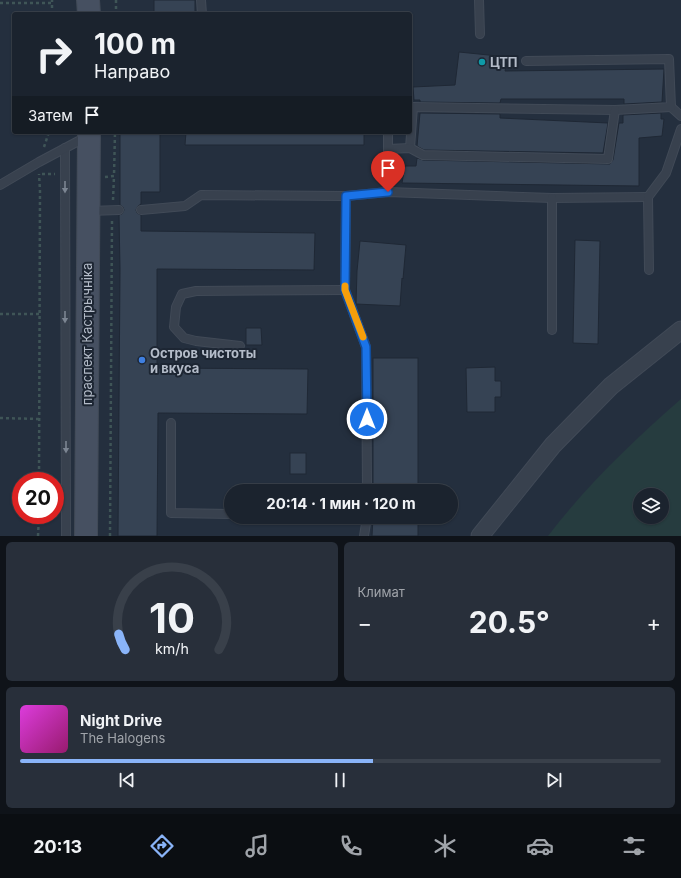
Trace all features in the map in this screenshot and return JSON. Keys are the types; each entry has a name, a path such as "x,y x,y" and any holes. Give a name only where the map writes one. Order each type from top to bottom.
{"main road":[{"path":"88,0 89,12"},
{"name":"праспект Кастрычніка","path":"86,536 89,134"}],"street":[{"path":"480,536 552,445 611,386 681,330"}],"lane":[{"path":"201,0 202,12"},
{"path":"479,0 480,34"},
{"path":"526,61 669,60 671,107"},
{"path":"412,121 413,107 615,110 671,107 681,116"},
{"path":"388,150 410,148 423,155 608,159 615,110"},
{"path":"649,270 648,197 666,173 681,130"},
{"path":"0,185 89,134"},
{"path":"388,134 388,192"},
{"path":"410,148 411,134"},
{"path":"65,148 66,536"},
{"path":"141,210 185,206 201,195 346,196 388,192 552,198 648,197"},
{"path":"346,196 345,290 366,347 367,484"},
{"path":"552,198 552,330"},
{"path":"88,211 116,210"},
{"path":"240,346 184,338 174,327 176,307 182,294 196,291 345,290"},
{"path":"171,423 171,513 224,514"},
{"path":"364,536 366,524"}],"path":[{"path":"116,0 116,12"},
{"path":"0,3 52,2"},
{"path":"39,472 39,162 48,134"},
{"path":"110,536 116,210 114,176"},
{"path":"0,314 40,314"},
{"path":"0,418 39,419"},
{"path":"38,536 39,524"}],"green space":[{"path":"681,399 681,536 548,536 578,499 628,447"}],"building":[{"path":"154,0 195,0 195,12 154,12"},
{"path":"459,52 508,57 505,71 664,69 662,102 624,104 624,99 501,99 500,103 420,102 420,100 414,100 413,87 455,85"},
{"path":"420,113 500,114 500,118 608,123 603,153 424,150 417,146"},
{"path":"661,113 661,119 664,119 662,136 639,138 639,186 402,183 405,166 416,166 417,158 423,160 610,164 613,160 619,123 623,123 623,115"},
{"path":"120,134 160,134 160,192 141,192 141,204 136,210 137,213 141,215 141,231 315,233 314,270 157,269 157,368 308,369 307,414 158,413 157,536 118,536 119,215 122,214 124,210 120,205"},
{"path":"186,134 364,134 364,145 185,145"},
{"path":"575,240 600,241 598,344 573,343"},
{"path":"360,241 406,245 400,306 356,304"},
{"path":"246,328 261,328 262,345 246,345"},
{"path":"373,358 418,358 418,484 373,484"},
{"path":"495,367 495,381 501,381 501,397 495,397 495,412 467,412 466,368"},
{"path":"290,453 306,453 306,474 290,474"},
{"path":"373,524 418,524 418,536 372,536"}],"slow traffic":[{"path":"345,286 345,290 363,337"}],"place":[{"name":"ЦТП","path":"482,62"},
{"name":"Остров чистоты и вкуса","path":"142,360"}],"route":[{"path":"367,419 366,347 345,290 346,196 388,192"}]}
